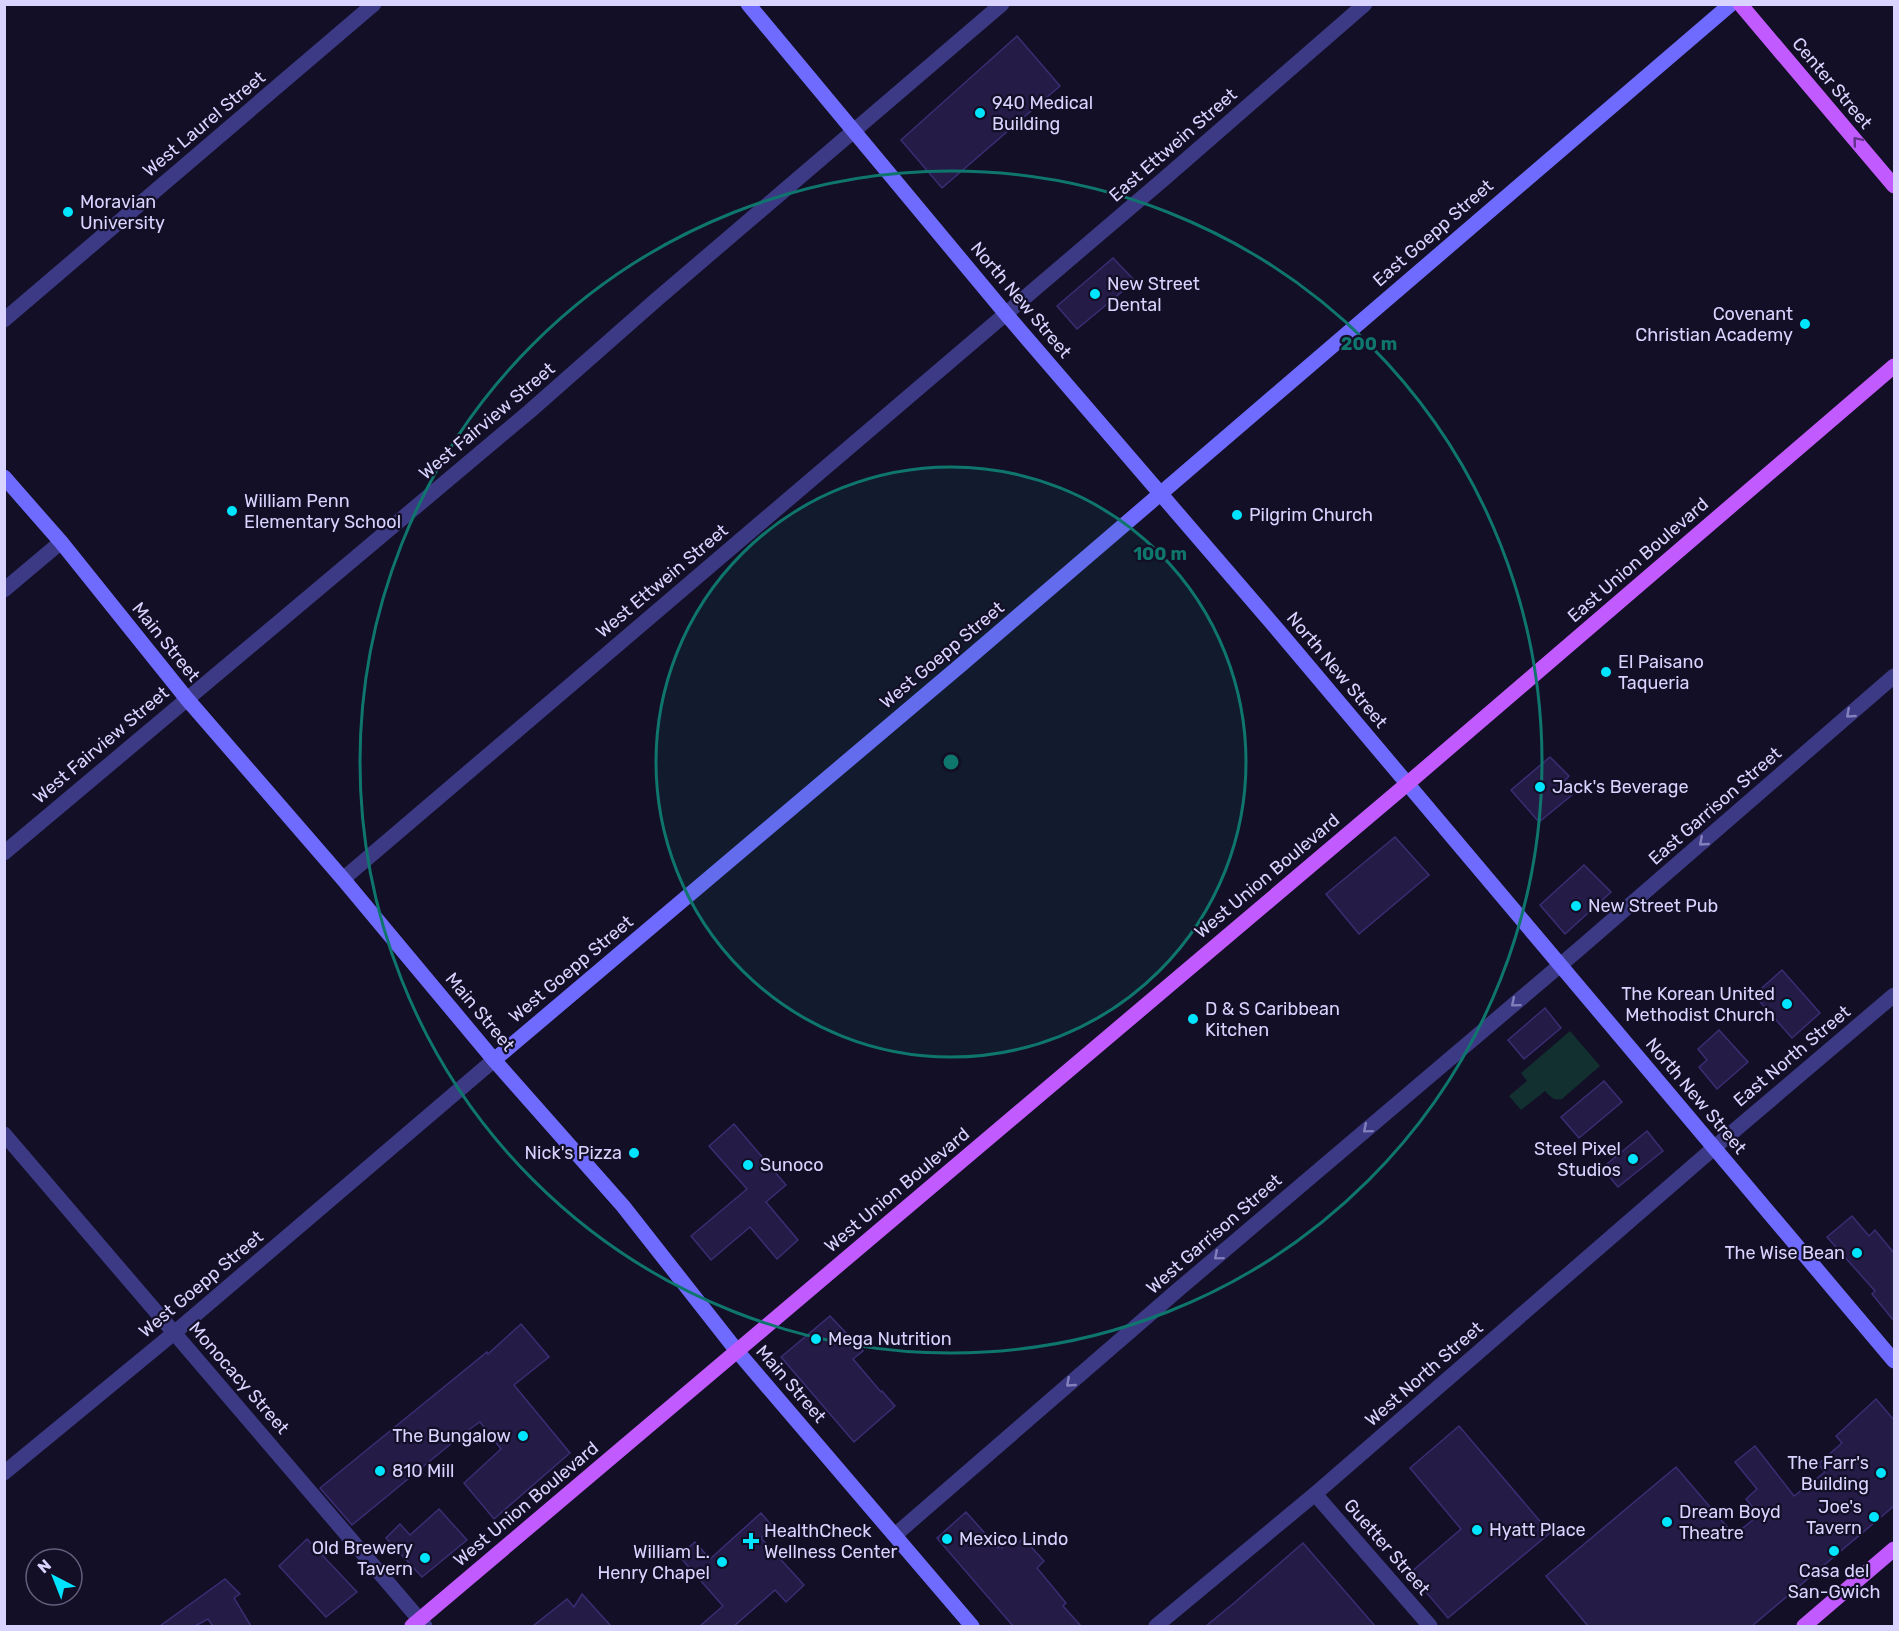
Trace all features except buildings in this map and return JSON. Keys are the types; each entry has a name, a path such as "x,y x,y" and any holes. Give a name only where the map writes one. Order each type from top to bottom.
{"main road":[{"name":"Center Street","path":"1740,4 1894,186"},
{"name":"East Union Boulevard","path":"1407,784 1894,366"},
{"name":"West Union Boulevard","path":"419,1624 737,1351 1407,784"},
{"path":"1804,1626 1894,1550"}],"street":[{"name":"West Laurel Street","path":"4,320 374,4"},
{"name":"North New Street","path":"748,4 1006,314 1162,493 1894,1360"},
{"name":"West Fairview Street","path":"4,853 530,411 1002,4"},
{"name":"East Ettwein Street","path":"1006,314 1365,4"},
{"name":"East Goepp Street","path":"1162,493 1731,4"},
{"name":"West Ettwein Street","path":"343,879 1006,314"},
{"name":"Main Street","path":"4,477 61,542 186,699 343,879 494,1060 624,1206 737,1351 972,1626"},
{"name":"West Goepp Street","path":"4,1473 174,1333 1162,493"},
{"path":"4,590 61,542"},
{"name":"East Garrison Street","path":"1560,965 1894,676"},
{"name":"West Garrison Street","path":"895,1535 1188,1281 1560,965"},
{"name":"East North Street","path":"1715,1147 1892,1003"},
{"name":"Monocacy Street","path":"4,1134 419,1624"},
{"name":"West North Street","path":"1156,1626 1315,1494 1715,1147"},
{"name":"Guetter Street","path":"1315,1494 1430,1626"}],"green space":[{"path":"1570,1031 1600,1066 1562,1099 1554,1099 1545,1091 1521,1110 1509,1096 1527,1081 1521,1073"}],"place":[{"name":"940 Medical Building","path":"980,113"},
{"name":"Moravian University","path":"68,212"},
{"name":"New Street Dental","path":"1095,294"},
{"name":"Covenant Christian Academy","path":"1805,324"},
{"name":"William Penn Elementary School","path":"232,511"},
{"name":"Pilgrim Church","path":"1237,515"},
{"name":"El Paisano Taqueria","path":"1606,672"},
{"name":"Jack's Beverage","path":"1540,787"},
{"name":"New Street Pub","path":"1576,906"},
{"name":"The Korean United Methodist Church","path":"1787,1004"},
{"name":"D & S Caribbean Kitchen","path":"1193,1019"},
{"name":"Nick's Pizza","path":"634,1153"},
{"name":"Steel Pixel Studios","path":"1633,1159"},
{"name":"Sunoco","path":"748,1165"},
{"name":"The Wise Bean","path":"1857,1253"},
{"name":"Mega Nutrition","path":"816,1339"},
{"name":"The Bungalow","path":"523,1436"},
{"name":"810 Mill","path":"380,1471"},
{"name":"The Farr's Building","path":"1881,1473"},
{"name":"Joe's Tavern","path":"1874,1517"},
{"name":"Dream Boyd Theatre","path":"1667,1522"},
{"name":"Hyatt Place","path":"1477,1530"},
{"name":"Mexico Lindo","path":"947,1539"},
{"name":"HealthCheck Wellness Center","path":"751,1541"},
{"name":"Casa del San-Gwich","path":"1834,1551"},
{"name":"Old Brewery Tavern","path":"425,1558"},
{"name":"William L. Henry Chapel","path":"722,1562"}]}
